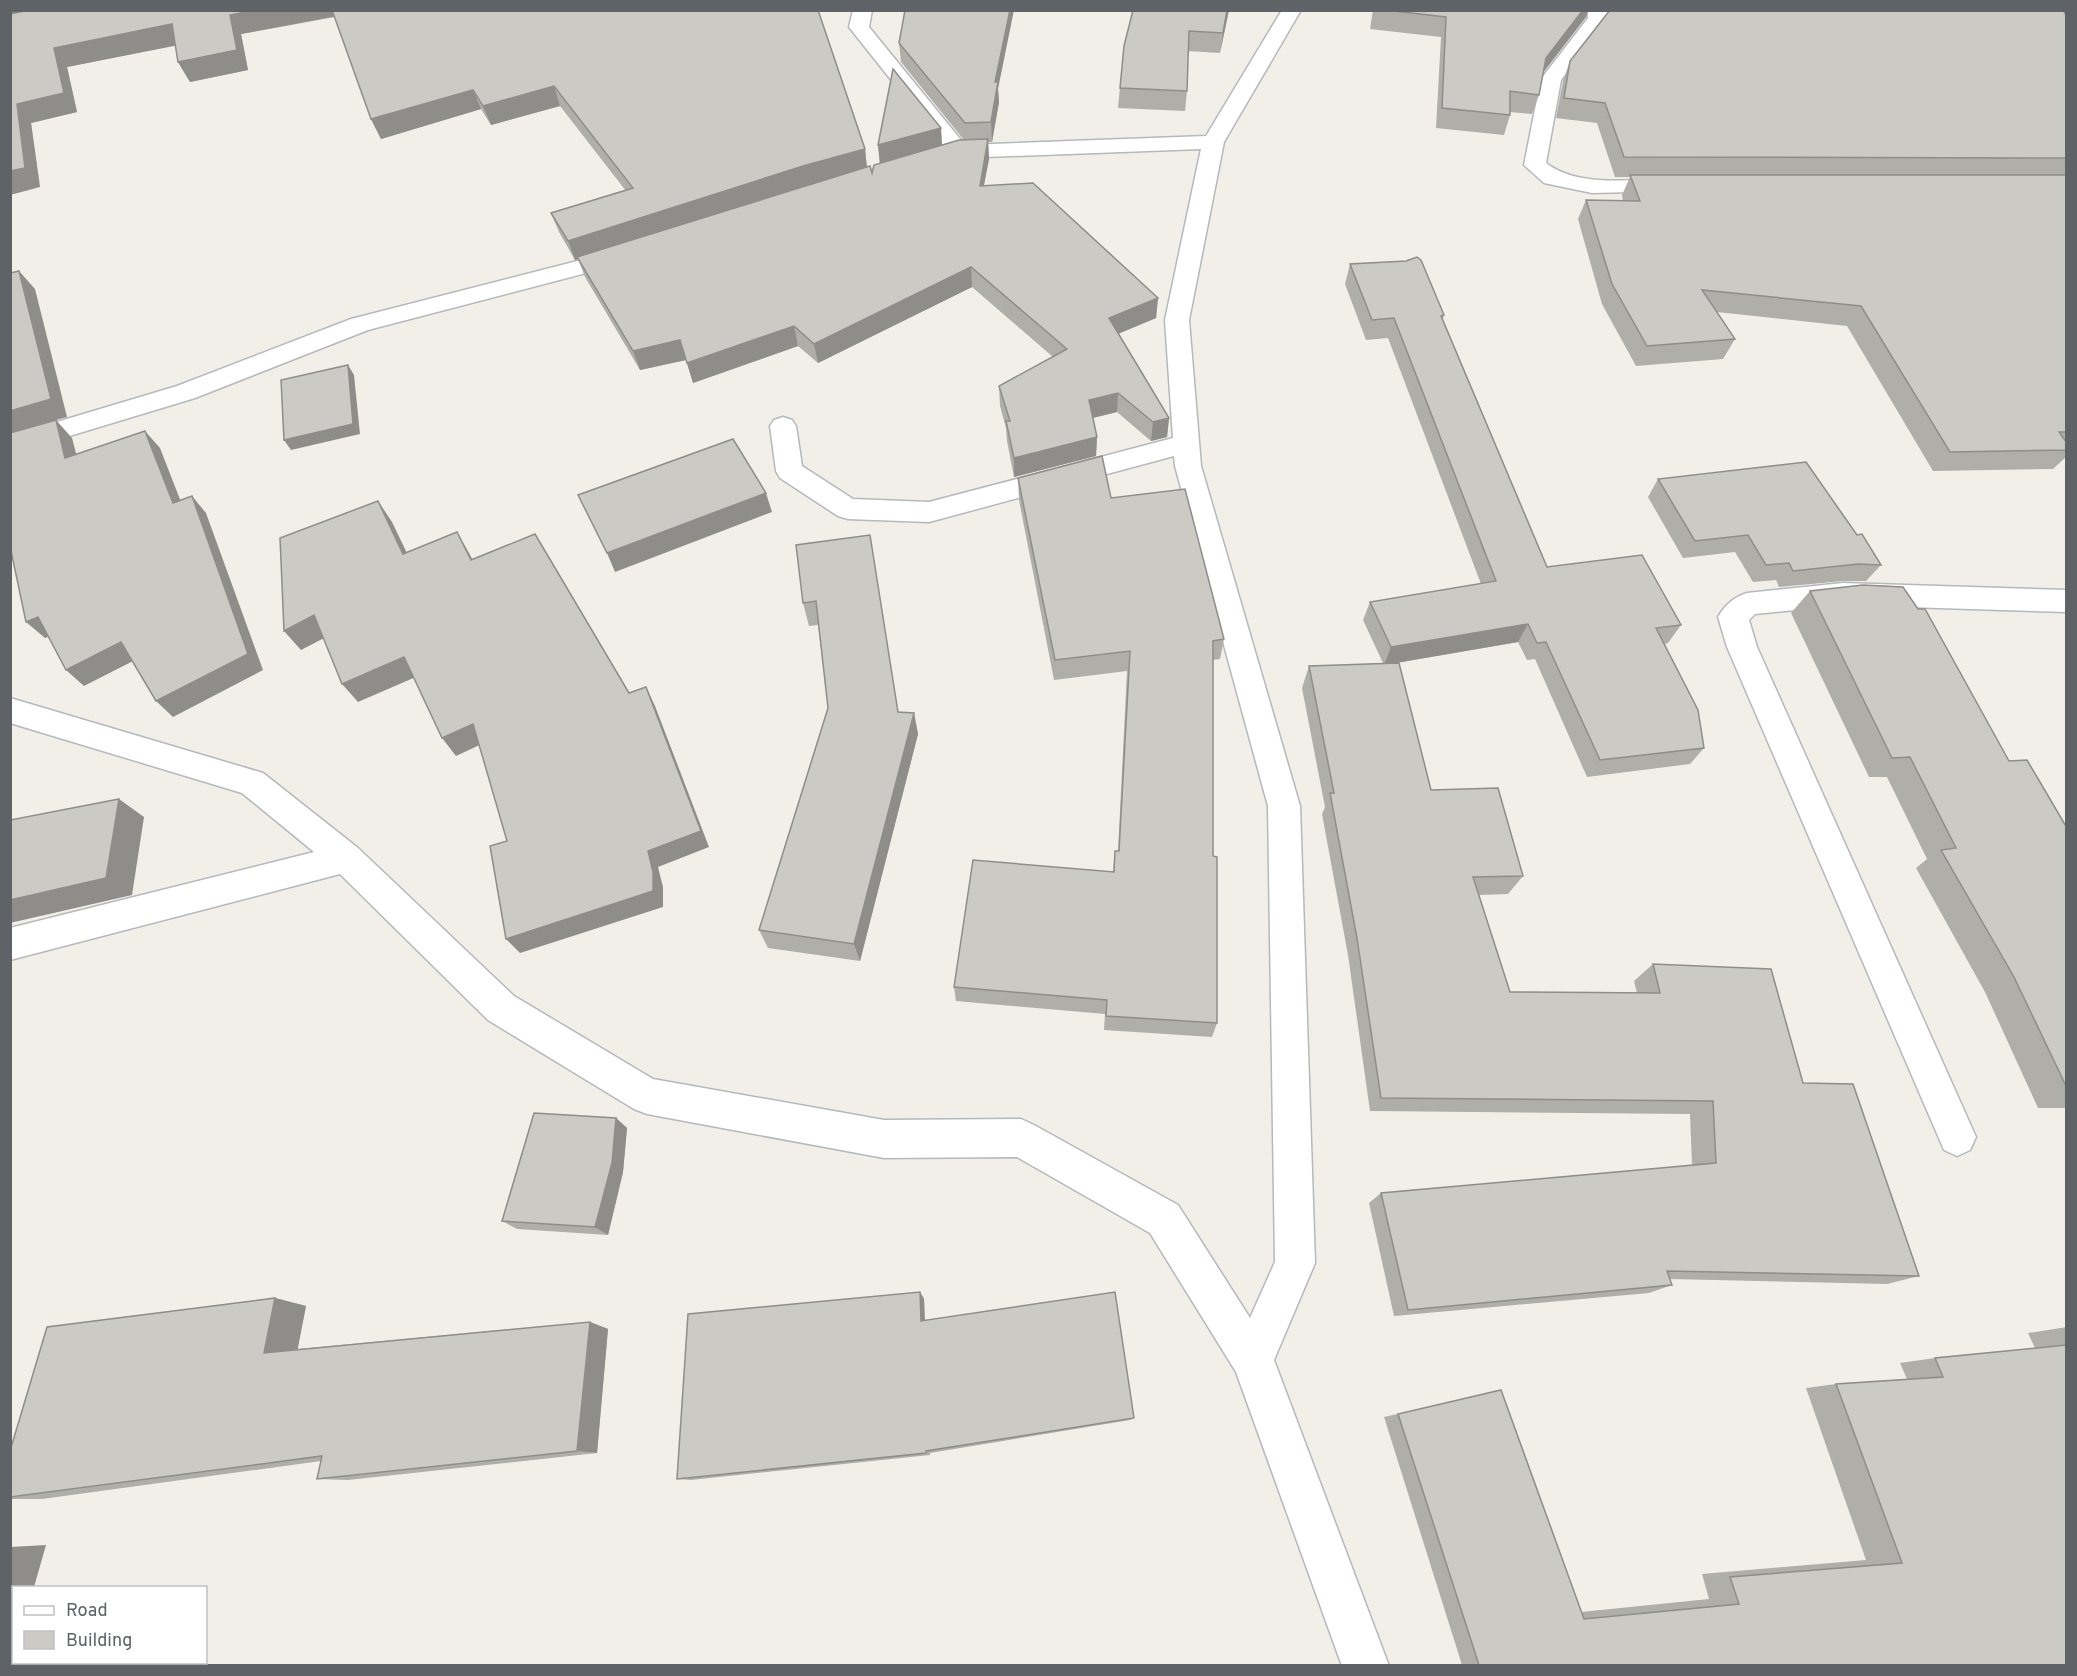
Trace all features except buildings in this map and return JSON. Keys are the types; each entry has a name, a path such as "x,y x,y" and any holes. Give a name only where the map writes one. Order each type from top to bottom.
{"street":[{"path":"862,10 859,27 959,152"},
{"path":"1253,1360 1295,1263 1284,806 1188,466 1177,320 1213,142 1292,10"},
{"path":"1598,10 1598,18 1551,79 1535,165 1552,178 1592,186 1687,186"},
{"path":"926,162 959,152 1213,142"},
{"path":"10,445 186,392 360,324 606,262 650,248"},
{"path":"783,426 789,471 848,509 929,512 1185,444"},
{"path":"1957,1137 1742,647 1733,617 1747,604 1843,594 2067,601"},
{"path":"10,710 252,783 346,858 501,1008 647,1096 884,1139 1021,1138 1164,1219 1253,1360 1366,1665"},
{"path":"10,944 346,858"}]}
